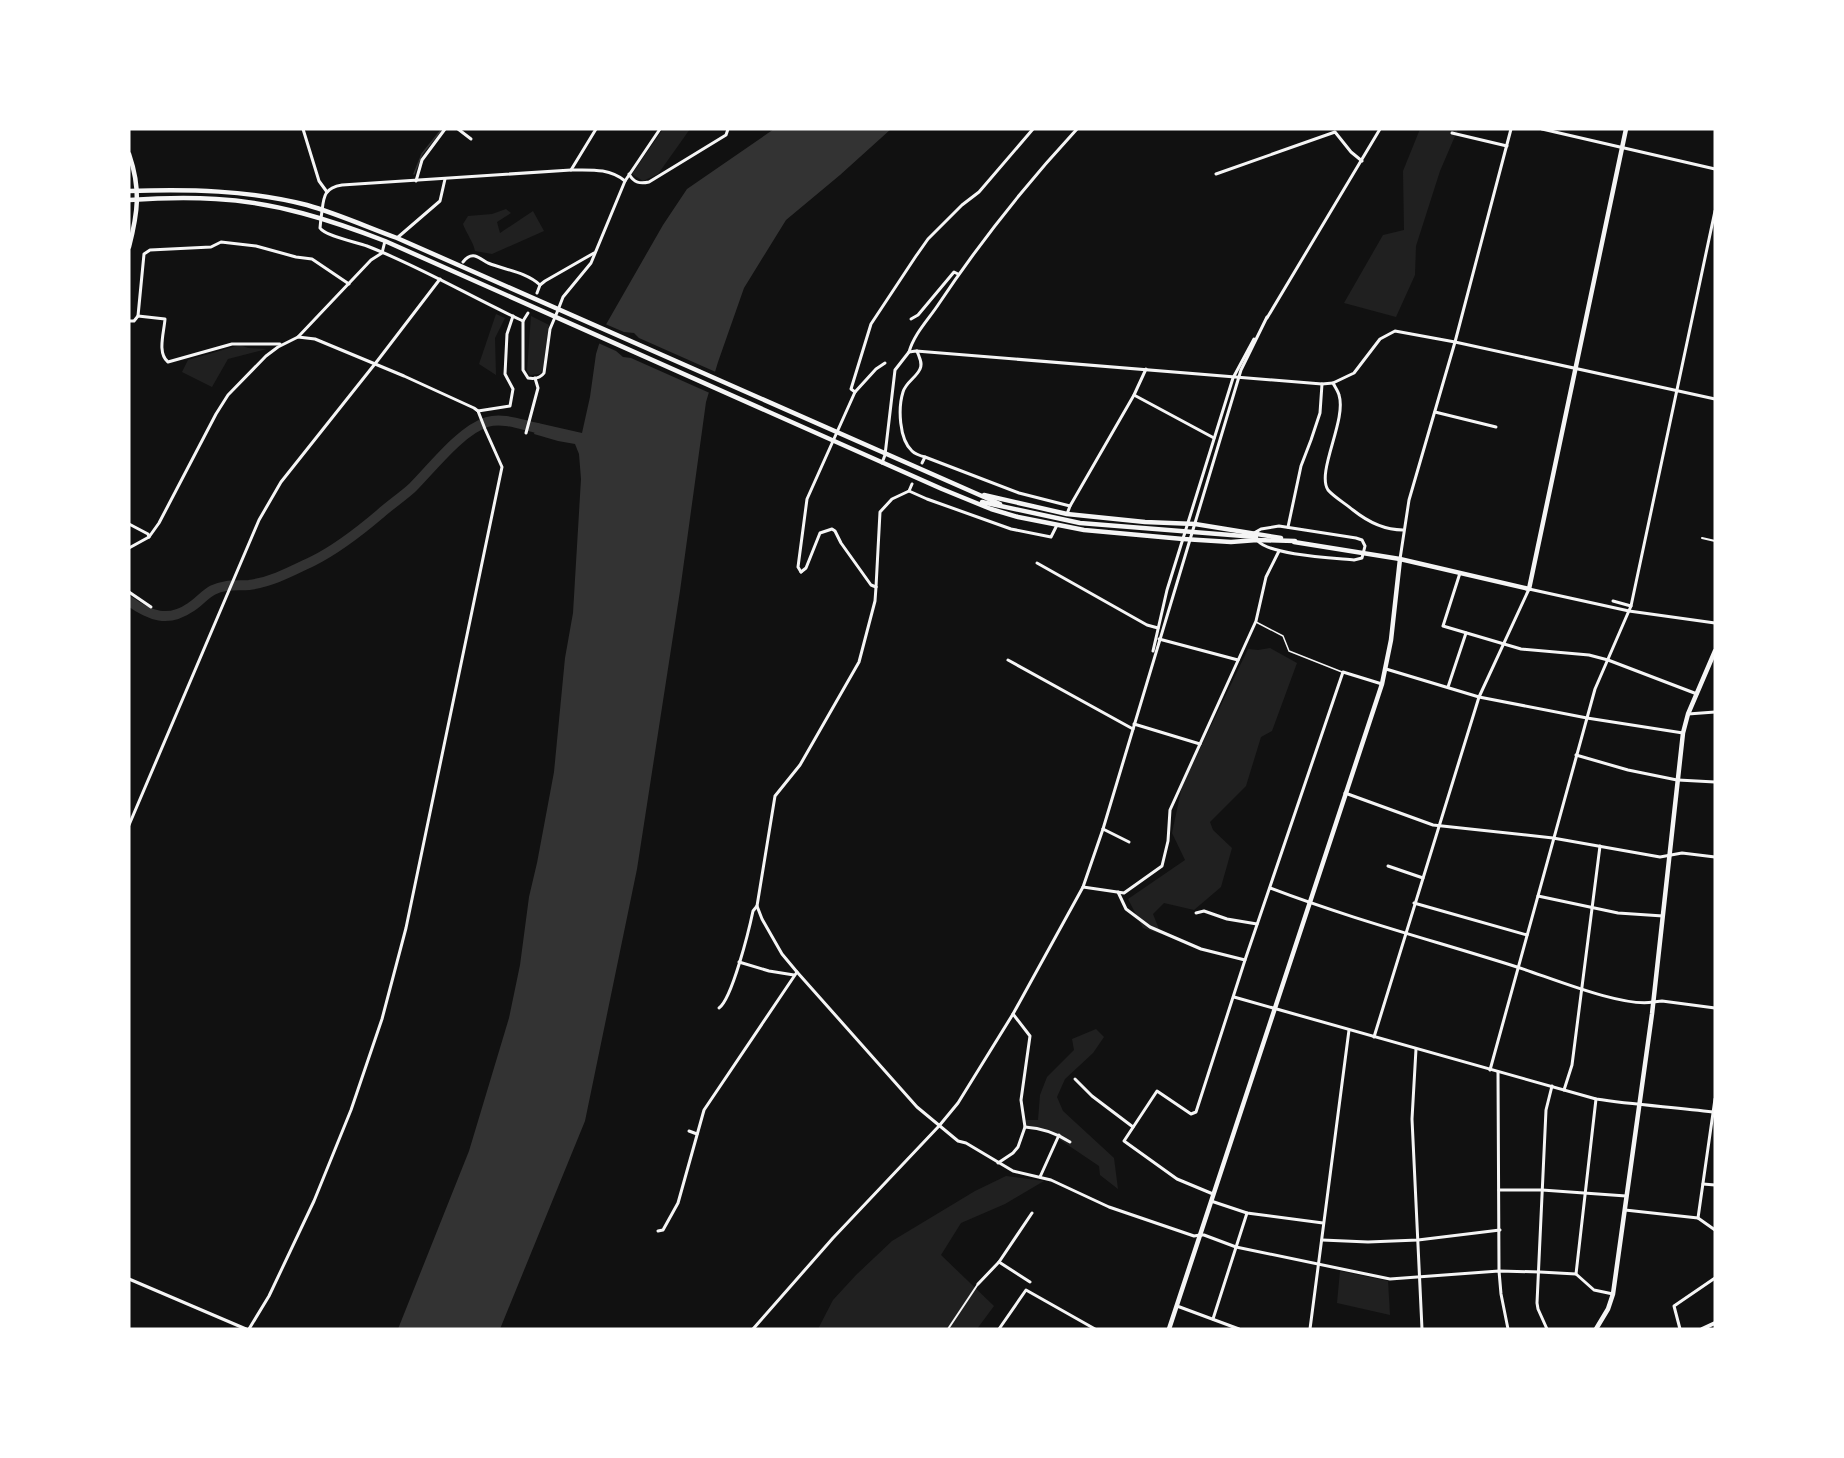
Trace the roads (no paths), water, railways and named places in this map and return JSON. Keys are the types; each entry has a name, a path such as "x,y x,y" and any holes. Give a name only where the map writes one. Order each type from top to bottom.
{"main road":[{"path":"965,498 1080,523 1273,539 1375,555 1529,589 1626,129"},
{"path":"129,154 135,172 138,200 129,247"},
{"path":"129,191 193,189 238,192 322,210 397,238 1007,508"},
{"path":"129,200 195,198 238,201 282,208 321,218 385,241 882,463 991,509 1018,517 1057,525 1190,540 1295,541"},
{"path":"967,490 1067,514 1145,522 1187,523 1357,550"},
{"path":"1169,1329 1382,684 1386,669 1400,560"},
{"path":"1596,1329 1608,1309 1612,1294 1653,1002 1683,733 1688,714 1715,651"},
{"path":"1702,1329 1715,1324"}],"street":[{"path":"303,129 319,181 327,192"},
{"path":"416,181 422,160 445,129"},
{"path":"458,129 471,139"},
{"path":"571,170 596,129"},
{"path":"528,313 524,321 523,370 528,378 535,378 541,377 544,373 550,329 563,297 585,271 625,181 660,129"},
{"path":"629,174 641,184 649,182 726,135 728,129"},
{"path":"855,392 851,389 871,324 916,256 928,239 962,205 979,192 1034,129"},
{"path":"882,463 885,455 895,370 909,352 914,338 926,324 958,274 1024,188 1077,129"},
{"path":"1147,683 1167,590 1233,378 1380,129"},
{"path":"1400,560 1408,500 1455,342 1511,129"},
{"path":"1542,129 1715,169"},
{"path":"1216,174 1335,132 1351,152 1362,161"},
{"path":"1452,133 1507,146"},
{"path":"524,321 382,253 349,239 326,234 320,228 327,192 342,185 571,170 610,171 625,181"},
{"path":"397,238 440,201 445,179"},
{"path":"1490,1070 1595,689 1631,606 1715,211"},
{"path":"129,548 149,537 159,524 228,395 266,356 297,336 371,261 382,253 385,241"},
{"path":"129,321 134,321 138,315 144,254 150,250 211,247 221,242 256,246 312,259 349,284"},
{"path":"537,292 540,285 550,278 594,253"},
{"path":"463,262 467,257 473,256 512,270 540,285"},
{"path":"911,319 918,315 954,272 958,274"},
{"path":"129,825 259,520 281,482 440,279"},
{"path":"138,315 165,320 161,353 168,362 232,344 284,344"},
{"path":"297,336 315,339 458,400 478,411 510,406 513,389 505,374 505,362 507,334 513,316"},
{"path":"753,1329 833,1238 958,1103 1013,1014 1083,887 1103,829 1241,370 1267,317"},
{"path":"909,352 1322,384 1333,383 1354,373 1380,339 1395,331 1715,399"},
{"path":"916,351 921,361 920,369 903,392 900,421 904,438 912,451 1019,493 1070,506"},
{"path":"876,587 871,585 832,529 820,533 806,567 801,572 798,567 807,499 855,392 876,369 885,363"},
{"path":"1067,514 1146,369"},
{"path":"526,433 538,388 535,378"},
{"path":"1333,383 1340,395 1340,411 1325,472 1329,490 1365,520 1382,527 1403,530"},
{"path":"1288,527 1301,466 1320,413 1322,384"},
{"path":"1134,394 1214,438"},
{"path":"129,1279 247,1329 269,1296 314,1201 351,1110 382,1018 406,928 502,467 478,411"},
{"path":"1435,412 1496,427"},
{"path":"922,463 925,458"},
{"path":"719,1008 725,1004 753,911 757,906 775,796 800,765 859,662 875,601 880,512 892,499 909,490 912,484"},
{"path":"909,490 927,499 1011,529 1051,537 1057,525"},
{"path":"129,524 148,534 149,537"},
{"path":"1254,533 1269,526 1288,527 1359,539 1365,546 1363,556 1354,560 1280,551 1262,545 1257,540"},
{"path":"1702,538 1715,541"},
{"path":"1083,887 1124,893 1162,866 1168,841 1170,810 1256,621 1266,577 1280,551"},
{"path":"1037,563 1148,625 1158,628"},
{"path":"1460,573 1443,626 1503,644 1539,651 1589,655 1608,660 1697,694"},
{"path":"1374,1037 1479,697 1529,589 1629,611 1715,623"},
{"path":"129,592 151,607"},
{"path":"1613,601 1631,606"},
{"path":"1448,687 1466,633"},
{"path":"1159,639 1238,660"},
{"path":"1008,660 1133,729"},
{"path":"1386,669 1479,697 1587,718 1683,733"},
{"path":"1213,1194 1177,1179 1124,1141 1157,1091 1191,1114 1196,1112 1343,672 1382,684"},
{"path":"1688,714 1715,712"},
{"path":"1134,724 1200,744"},
{"path":"1576,755 1628,770 1677,780 1715,782"},
{"path":"1345,793 1439,826 1553,838 1660,857 1682,854 1715,857"},
{"path":"1103,829 1129,842"},
{"path":"1564,1090 1572,1065 1600,846"},
{"path":"1388,866 1422,878"},
{"path":"1270,888 1309,903 1638,1004 1662,1001 1715,1008"},
{"path":"1118,892 1126,909 1150,927 1201,949 1245,960"},
{"path":"1537,896 1618,913 1663,916"},
{"path":"1414,903 1527,934"},
{"path":"757,906 782,954 796,974 917,1107 958,1141 966,1143 1013,1171 1051,1180 1120,1210 1194,1236 1204,1235 1236,1247 1390,1280 1499,1271 1540,1272 1576,1275 1594,1290 1612,1294"},
{"path":"1196,913 1204,911 1227,920 1257,924"},
{"path":"739,962 770,971 796,974"},
{"path":"658,1232 663,1230 678,1203 700,1121 711,1098 796,974"},
{"path":"1234,997 1596,1099 1713,1112"},
{"path":"998,1163 1018,1147 1024,1127 1021,1100 1030,1036 1013,1014"},
{"path":"1310,1329 1349,1030"},
{"path":"1416,1049 1412,1119 1422,1329"},
{"path":"1498,1072 1499,1271 1508,1329"},
{"path":"1075,1079 1092,1096 1132,1127"},
{"path":"1547,1329 1538,1310 1546,1110 1552,1086"},
{"path":"1576,1275 1596,1099"},
{"path":"1698,1218 1715,1099"},
{"path":"1024,1127 1035,1127 1060,1135 1070,1142"},
{"path":"688,1131 697,1134"},
{"path":"1040,1177 1060,1135"},
{"path":"1703,1184 1715,1185"},
{"path":"1499,1190 1542,1190 1626,1196"},
{"path":"1211,1201 1247,1213 1323,1222"},
{"path":"1624,1209 1698,1218 1715,1230"},
{"path":"948,1329 978,1284 999,1262 1032,1213"},
{"path":"1213,1319 1247,1213"},
{"path":"1322,1240 1368,1242 1418,1240 1500,1230"},
{"path":"999,1262 1030,1282"},
{"path":"1680,1329 1674,1306 1715,1278"},
{"path":"999,1329 1026,1290 1095,1329"},
{"path":"1177,1306 1239,1329"}],"lane":[{"path":"1256,621 1283,636 1288,651 1343,672"}],"waterway":[{"path":"414,174 422,154 442,129"},
{"path":"129,601 152,614 175,615 191,607 217,588 257,584 282,576 322,556 356,533 412,488 457,441 477,426 499,420 537,428"}]}
